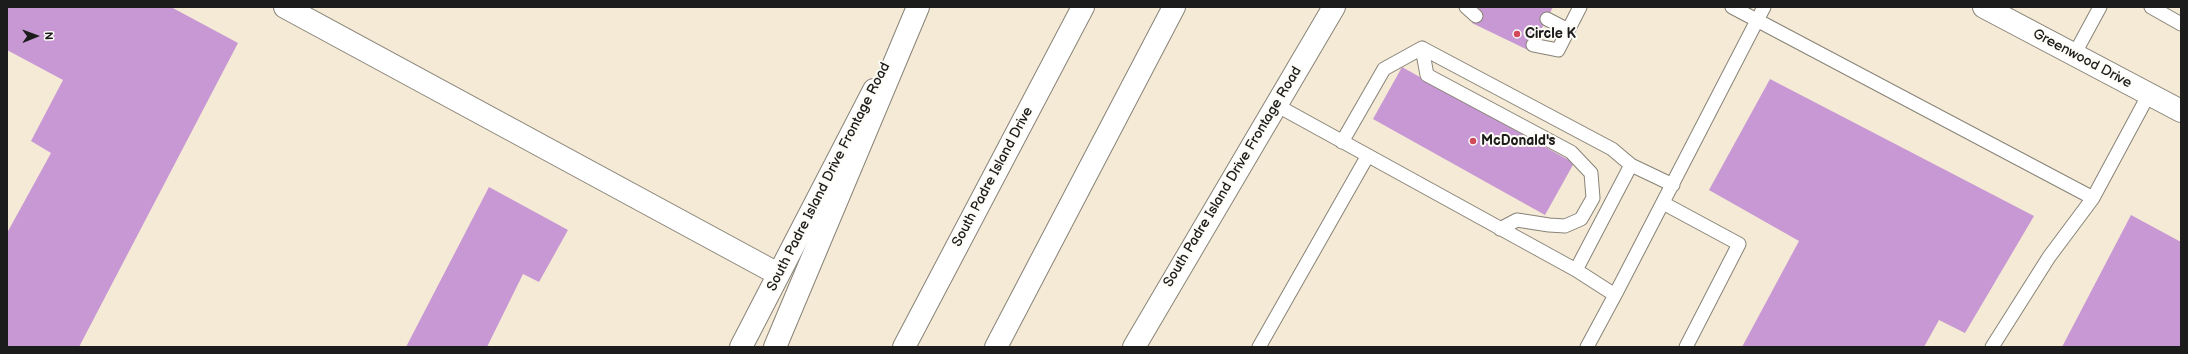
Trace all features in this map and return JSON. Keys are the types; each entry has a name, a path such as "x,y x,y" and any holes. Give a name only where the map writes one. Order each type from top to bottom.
{"main road":[{"path":"285,7 778,274"},
{"path":"775,347 917,7"},
{"name":"South Padre Island Drive Frontage Road","path":"741,347 917,7"},
{"name":"South Padre Island Drive","path":"904,347 1083,7"},
{"path":"996,347 1174,7"},
{"name":"South Padre Island Drive Frontage Road","path":"1134,347 1334,7"},
{"name":"Greenwood Drive","path":"1998,10 2074,55 2181,111"}],"lane":[{"path":"1533,45 1558,50 1580,7"},
{"path":"1732,7 2093,198"},
{"path":"1587,347 1673,185 1764,7"},
{"path":"2074,55 2100,7"},
{"path":"2151,7 2181,24"},
{"path":"1547,19 1568,30"},
{"path":"1342,142 1384,69 1422,48"},
{"path":"1422,48 1612,149 1630,165 1673,185"},
{"path":"1422,48 1427,75 1571,152 1592,173 1593,198 1581,219 1565,226 1549,226 1517,220 1500,229"},
{"path":"1992,347 2049,257 2093,198 2149,94"},
{"path":"1276,105 1367,157 1576,270 1615,295"},
{"path":"1259,347 1367,157"},
{"path":"1576,270 1630,165"},
{"path":"1663,203 1739,244 1686,347"}],"building":[{"path":"7,7 171,7 238,43 79,347 7,347 7,233 51,153 31,141 63,80 7,50"},
{"name":"Circle K","path":"1480,7 1553,7 1530,51 1472,23"},
{"name":"McDonald's","path":"1402,67 1574,163 1545,215 1373,119"},
{"path":"1770,79 2034,216 1965,333 1939,320 1924,347 1742,347 1799,241 1709,190"},
{"path":"489,187 568,230 539,282 523,274 487,347 406,347"},
{"path":"2131,215 2181,242 2181,347 2062,347"}],"place":[{"name":"Circle K","path":"1517,34"},
{"name":"McDonald's","path":"1473,141"}]}
